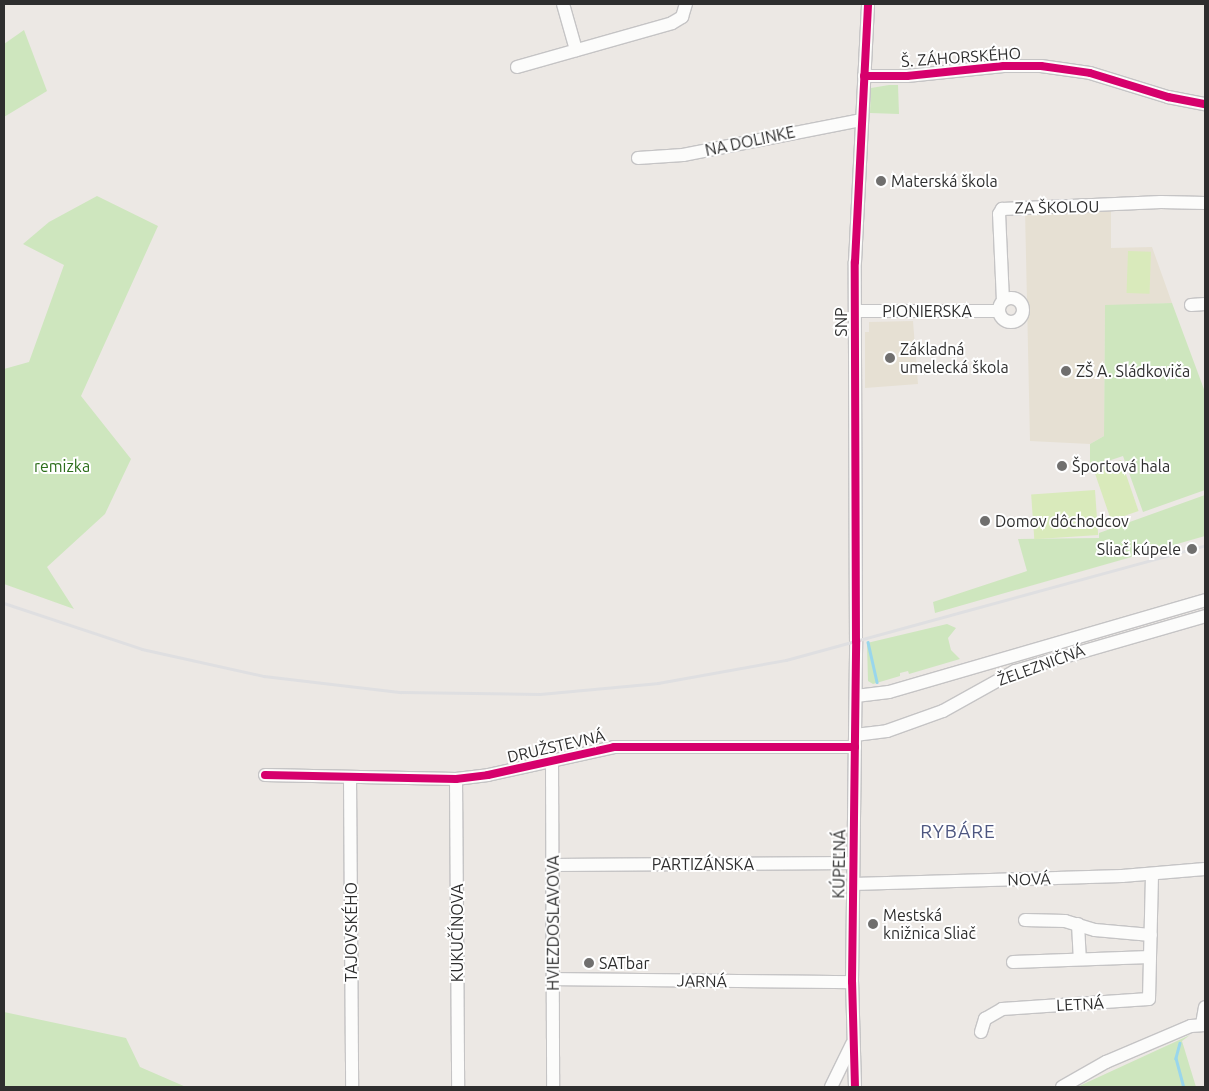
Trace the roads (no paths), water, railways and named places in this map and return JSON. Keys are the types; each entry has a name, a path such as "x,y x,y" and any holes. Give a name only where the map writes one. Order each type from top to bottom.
{"street":[{"path":"563,4 576,50"},
{"path":"517,67 672,23 682,16 686,4"},
{"name":"SNP","path":"856,641 855,219 868,4"},
{"name":"Š. ZÁHORSKÉHO","path":"864,76 907,76 1003,66 1041,66 1090,73 1168,97 1205,104"},
{"name":"NA DOLINKE","path":"638,158 683,155 861,120"},
{"name":"ZA ŠKOLOU","path":"1002,304 999,214 1002,209 1110,206 1161,202 1205,203"},
{"name":"PIONIERSKA","path":"855,311 1002,304 1014,298 1021,303 1024,312 1019,320 1010,322 1002,318 1002,304"},
{"path":"1191,305 1205,304"},
{"name":"ŽELEZNIČNÁ","path":"856,696 889,692 1205,600"},
{"name":"ŽELEZNIČNÁ","path":"855,741 943,711 1020,669 1205,616"},
{"name":"KÚPEĽNÁ","path":"855,1087 852,1044 852,982 856,641"},
{"name":"DRUŽSTEVNÁ","path":"265,774 456,779 488,775 598,749 632,746 855,741"},
{"name":"HVIEZDOSLAVOVA","path":"552,759 553,1087"},
{"name":"TAJOVSKÉHO","path":"350,777 352,1087"},
{"name":"KUKUČÍNOVA","path":"456,779 458,1087"},
{"name":"PARTIZÁNSKA","path":"553,865 853,863"},
{"name":"NOVÁ","path":"853,884 1152,874 1205,869"},
{"path":"1013,962 1150,957 1152,874"},
{"path":"1025,920 1078,924 1095,930 1151,936"},
{"path":"1078,924 1080,959"},
{"name":"LETNÁ","path":"980,1032 985,1019 1002,1009 1149,999 1150,957"},
{"name":"JARNÁ","path":"552,979 852,982"},
{"path":"1062,1087 1106,1062 1204,1025 1205,1007"},
{"path":"832,1087 852,1044"}],"waterway":[{"path":"868,642 877,682"},
{"path":"1180,1043 1176,1058 1184,1087"}],"railway":[{"path":"4,603 142,649 264,676 401,692 540,694 658,683 786,660 1205,545"}],"place":[{"name":"Materská škola","path":"881,181"},
{"name":"Základná umelecká škola","path":"890,358"},
{"name":"ZŠ A. Sládkoviča","path":"1066,371"},
{"name":"Športová hala","path":"1062,466"},
{"name":"Domov dôchodcov","path":"985,521"},
{"name":"Sliač kúpele","path":"1192,549"},
{"name":"Mestská knižnica Sliač","path":"873,924"},
{"name":"SATbar","path":"589,963"}],"district":[{"name":"RYBÁRE","path":"958,832"}],"park label":[{"name":"remizka","path":"62,466"}]}
